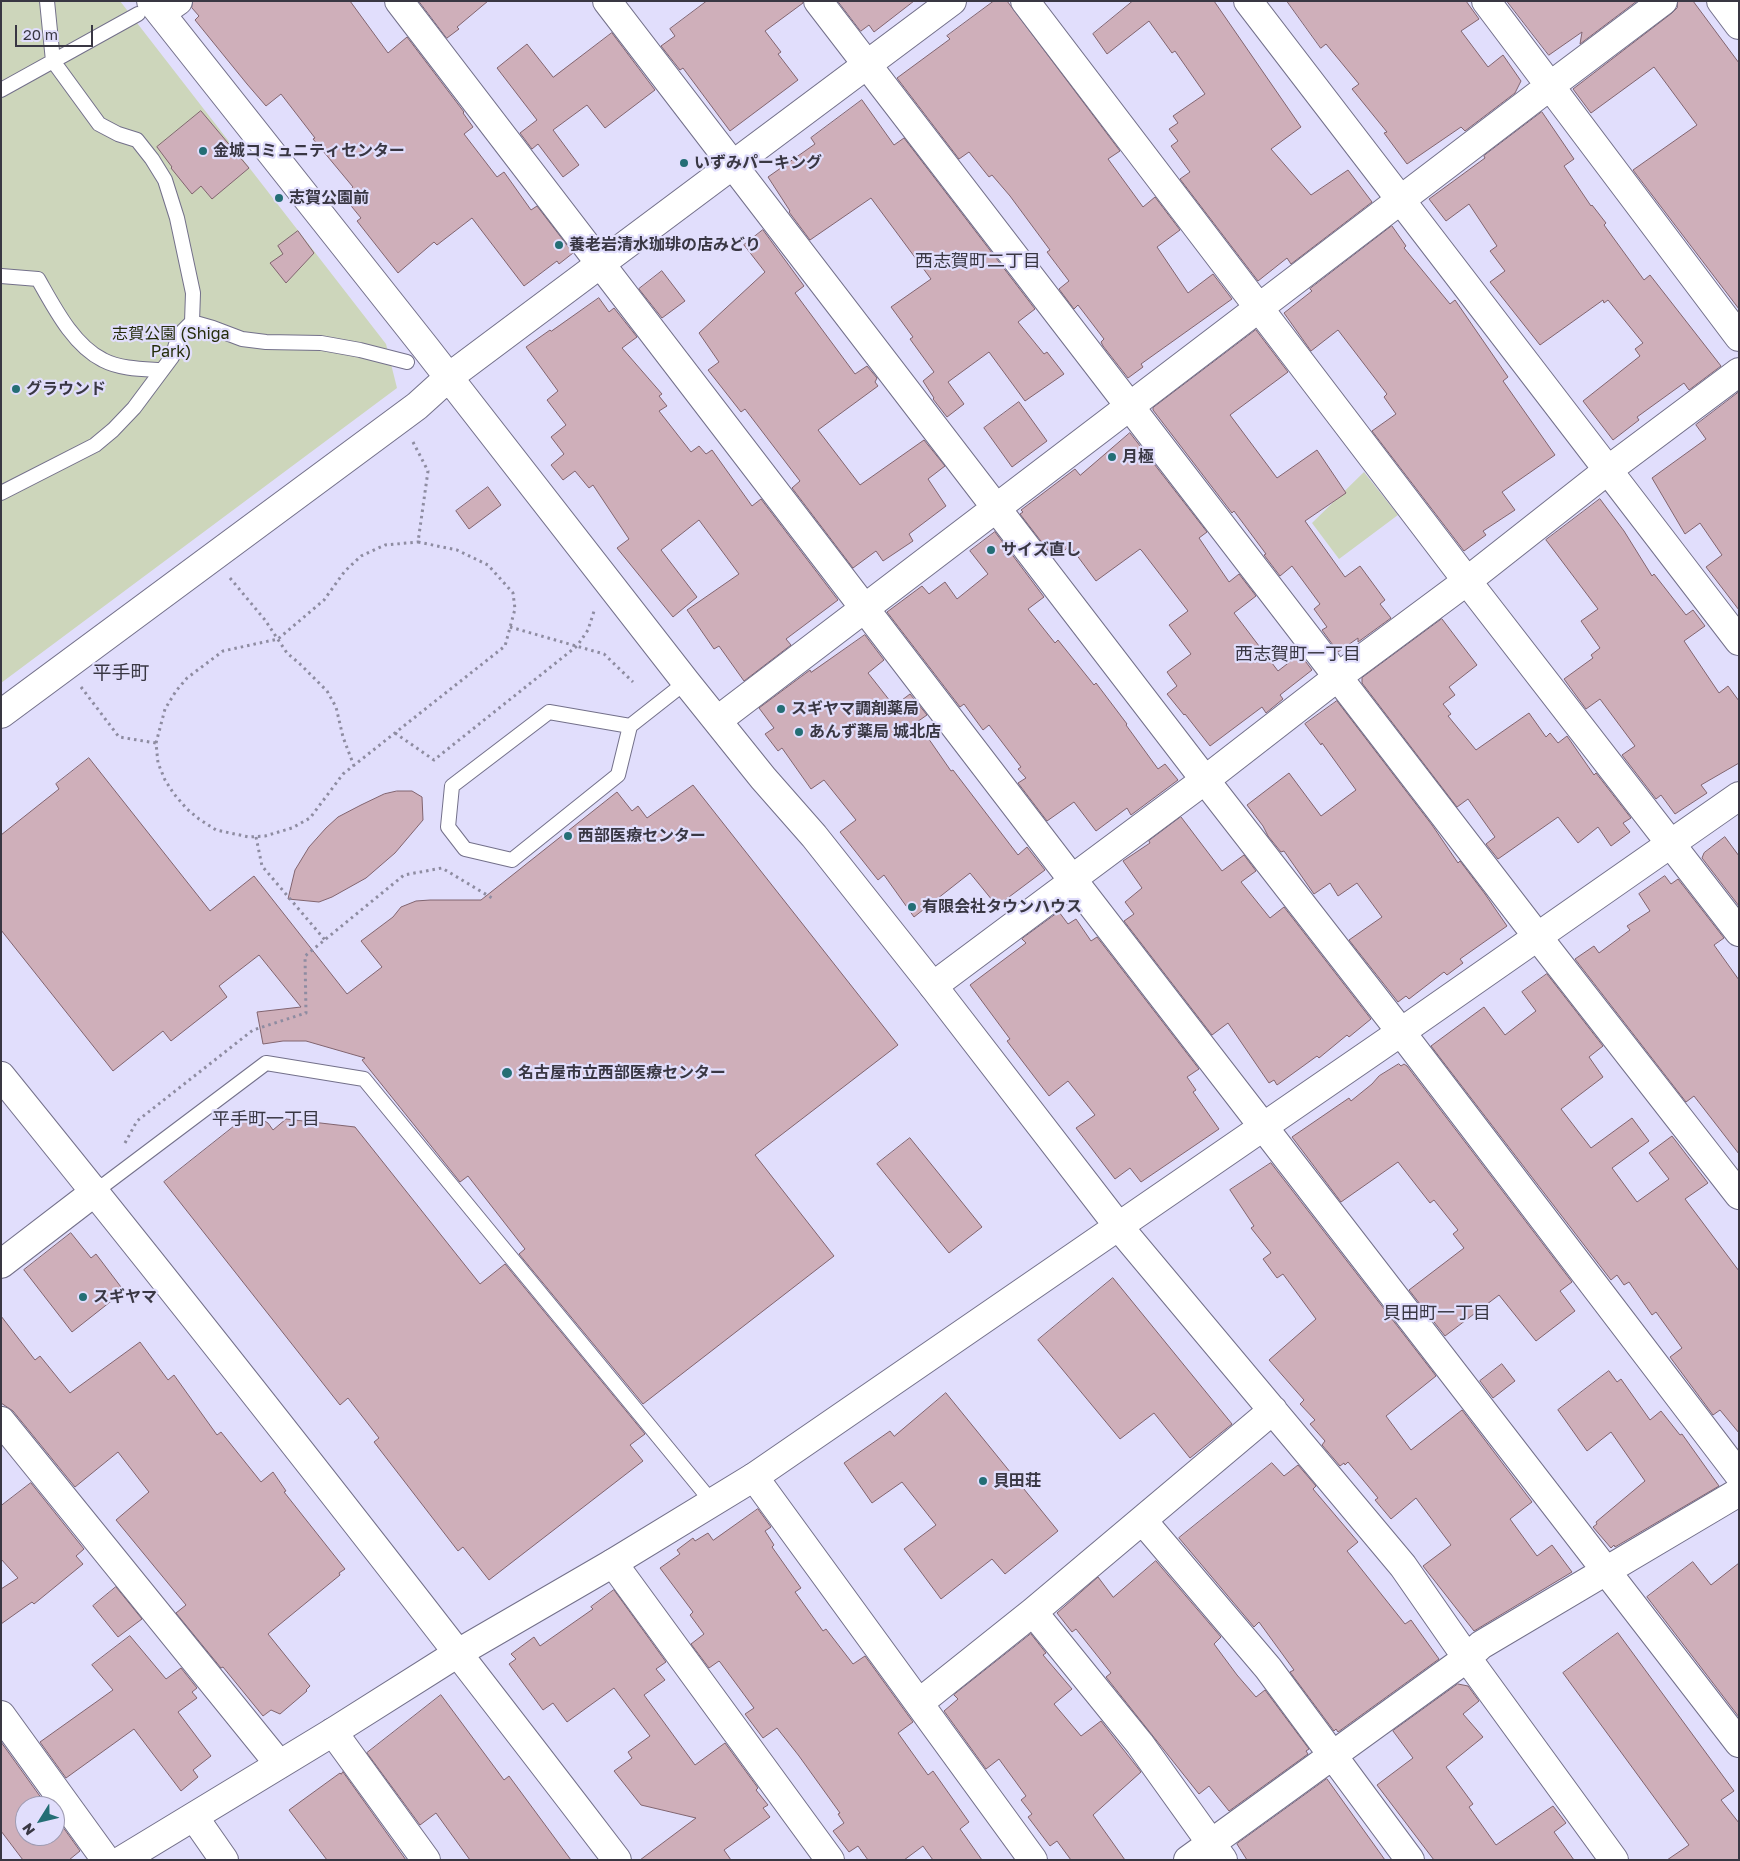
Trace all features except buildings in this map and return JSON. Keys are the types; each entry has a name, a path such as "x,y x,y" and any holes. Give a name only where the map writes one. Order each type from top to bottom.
{"street":[{"path":"399,1 866,608 1072,880 1739,1743"},
{"path":"607,1 1204,780 1401,1032 1739,1475"},
{"path":"818,1 1537,936 1739,1195"},
{"path":"1,714 417,406 449,377 952,1"},
{"path":"1025,1 1739,932"},
{"path":"1248,1 1739,641"},
{"path":"1486,1 1739,338"},
{"path":"718,720 1663,1"},
{"path":"1721,1 1739,25"},
{"path":"157,8 449,377 686,682 933,986 1119,1227 1403,1566 1467,1658 1614,1860"},
{"path":"933,986 1063,889 1072,880 1338,676 1468,580 1608,470 1739,372"},
{"path":"122,1860 333,1732 458,1653 613,1563 754,1477 1119,1227 1739,796"},
{"path":"1,1076 96,1192 458,1653 617,1860"},
{"path":"1,1264 96,1192"},
{"path":"919,1703 1143,1521 1273,1410"},
{"path":"1,1421 279,1764"},
{"path":"754,1477 1033,1860"},
{"path":"1188,1860 1217,1851 1333,1755 1467,1658 1481,1645 1739,1492"},
{"path":"1143,1521 1268,1668 1410,1860"},
{"path":"613,1563 830,1860"},
{"path":"1032,1612 1140,1744 1217,1851"},
{"path":"1,1715 106,1860"},
{"path":"333,1732 426,1860"},
{"path":"194,1817 224,1860"}],"lane":[{"path":"1,494 95,445 134,408 160,370 172,357 179,335 192,322 193,293 177,218 165,180 137,140 118,134 99,124 53,61 47,1"},
{"path":"1,90 157,8"},
{"path":"1,276 38,279 57,314 77,341 103,360 129,368 160,370"},
{"path":"192,322 242,339 266,342 321,343 360,350 407,362"},
{"path":"630,726 549,712 452,786 448,827 464,849 512,860 618,775 630,726 686,682"},
{"path":"96,1192 266,1063 364,1079 712,1502"}],"path":[{"path":"412,440 428,470 418,542"},
{"path":"418,542 457,550 488,565 513,593 515,610 510,627 505,646 343,774 310,818 292,828 256,837 216,830 187,809 174,794 158,764 156,743 165,709 187,678 223,651 278,639 324,600 345,571 361,556 385,546 418,542"},
{"path":"228,576 265,620 287,653 327,691 336,707 343,737 354,766"},
{"path":"395,733 434,760 577,646 588,630 596,605"},
{"path":"510,627 604,654 633,682"},
{"path":"80,686 120,737 156,743"},
{"path":"256,837 262,866 325,940"},
{"path":"124,1144 137,1121 253,1030 306,1013 306,956 404,875 442,868 492,898"}],"green space":[{"name":"志賀公園 (Shiga Park)","path":"1,1 120,1 386,344 397,388 1,683"},
{"path":"1364,472 1398,515 1339,559 1312,523"}],"place":[{"name":"金城コミュニティセンター","path":"203,151"},
{"name":"いずみパーキング","path":"684,163"},
{"name":"志賀公園前","path":"279,198"},
{"name":"養老岩清水珈琲の店みどり","path":"559,245"},
{"name":"グラウンド","path":"16,389"},
{"name":"月極","path":"1112,457"},
{"name":"サイズ直し","path":"991,550"},
{"name":"スギヤマ調剤薬局","path":"781,709"},
{"name":"あんず薬局 城北店","path":"799,732"},
{"name":"西部医療センター","path":"568,836"},
{"name":"有限会社タウンハウス","path":"912,907"},
{"name":"名古屋市立西部医療センター","path":"507,1073"},
{"name":"スギヤマ","path":"83,1297"},
{"name":"貝田荘","path":"983,1481"}],"district":[{"name":"西志賀町二丁目","path":"978,261"},
{"name":"西志賀町一丁目","path":"1298,654"},
{"name":"平手町","path":"121,673"},
{"name":"平手町一丁目","path":"266,1119"},
{"name":"貝田町一丁目","path":"1437,1313"}]}
